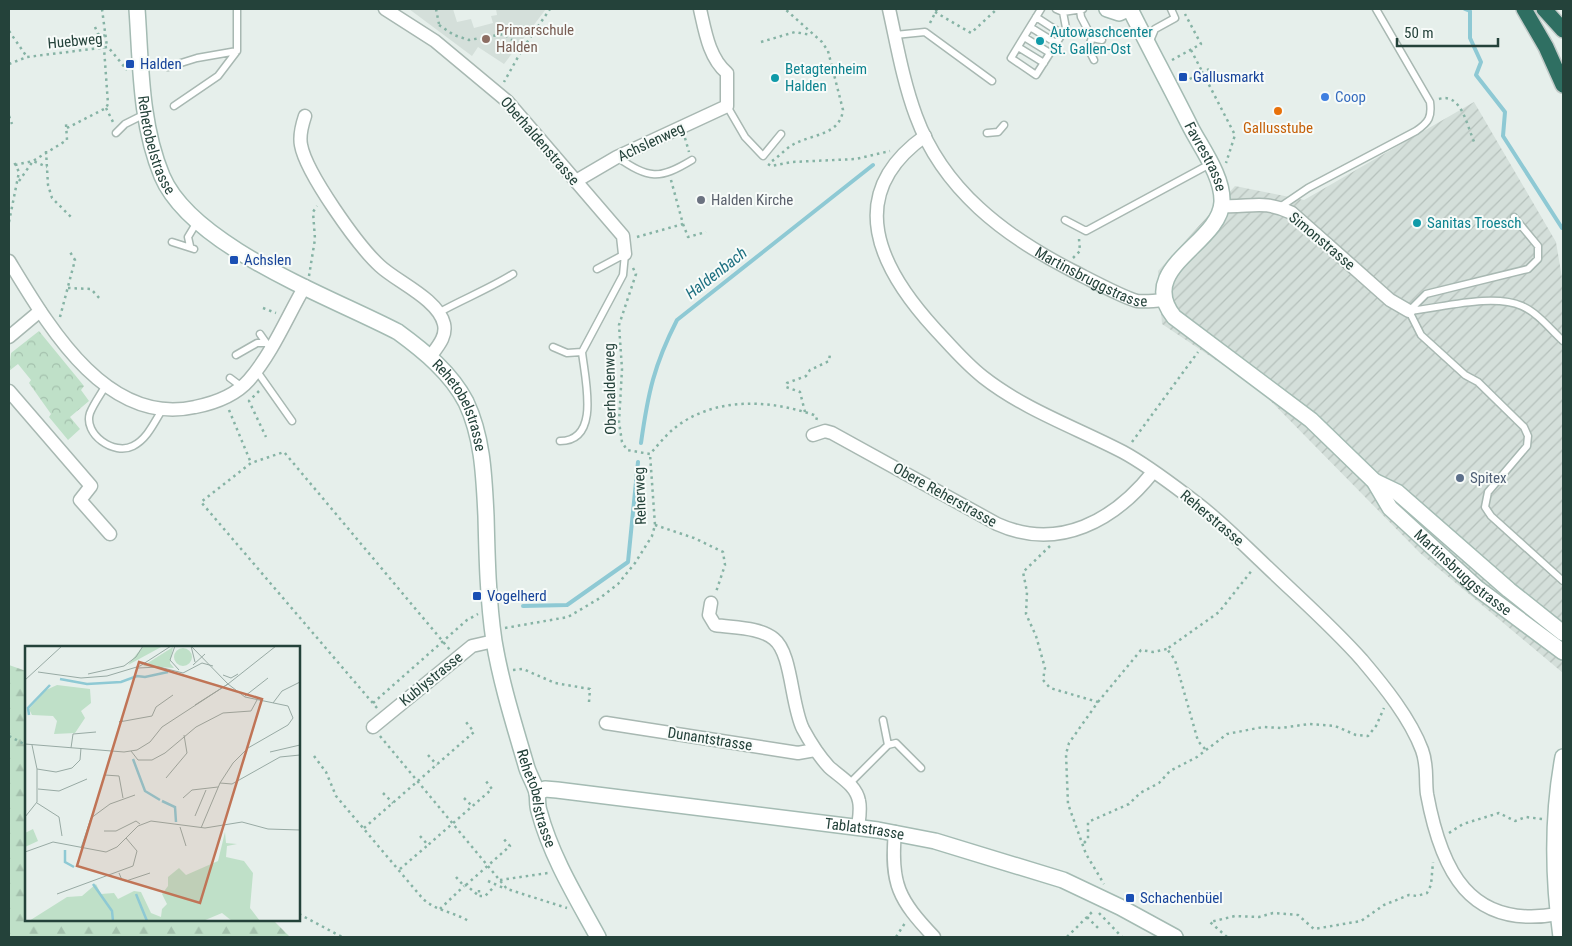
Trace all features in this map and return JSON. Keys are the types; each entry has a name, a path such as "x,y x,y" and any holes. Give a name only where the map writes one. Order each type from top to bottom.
{"highway":[{"path":"1524,9 1546,47 1563,85"},
{"path":"1544,9 1563,30"}],"street":[{"name":"Rehetobelstrasse","path":"137,9 144,114 163,178 178,204 197,222 241,254 307,281 398,332 430,357 447,374 465,401 478,436 483,460 489,600 494,641 511,716 529,775 537,793 538,809 555,856 598,937"},
{"name":"Oberhaldenstrasse","path":"386,9 435,41 507,101 623,236 625,254"},
{"path":"700,9 710,47 719,67 727,73 727,106"},
{"name":"Martinsbruggstrasse","path":"889,9 906,85 925,136 947,173 984,215 1028,247 1136,301 1164,300 1174,317 1311,420 1374,481 1390,508 1477,588 1563,652"},
{"name":"Favrestrasse","path":"1106,9 1119,13 1129,9 1210,164 1220,190 1221,206 1206,233 1178,262 1172,271 1165,284 1164,300"},
{"name":"Achslenweg","path":"576,181 617,157 727,106"},
{"path":"305,116 301,131 301,146 327,196 364,251 381,267 421,296 438,313 444,324 444,338 430,357"},
{"name":"Reherstrasse","path":"925,136 898,161 884,182 878,202 877,225 882,253 904,291 953,348 984,378 1031,407 1125,454 1154,472 1198,504 1238,538 1337,633 1394,702 1422,749 1428,771 1426,789 1444,856 1456,879 1465,891 1494,910 1532,917 1558,914"},
{"name":"Simonstrasse","path":"1221,206 1261,204 1280,207 1292,213 1390,300 1409,311"},
{"path":"9,261 64,345 119,396 162,410 201,406 223,398 242,386 256,370 268,345 307,281"},
{"path":"9,338 40,311"},
{"path":"9,391 91,486 80,500 110,534"},
{"name":"Obere Reherstrasse","path":"813,435 825,431 832,433 1008,528 1057,534 1101,520 1129,500 1154,472"},
{"name":"Martinsbruggstrasse","path":"1374,481 1397,492 1509,590 1563,633"},
{"name":"Martinsbruggstrasse","path":"1509,590 1563,621"},
{"path":"711,603 709,615 715,625 762,632 774,638 782,646 787,659 794,704 804,729 815,750 856,792 859,801 858,828"},
{"name":"Kublystrasse","path":"373,727 384,716 472,646 494,641"},
{"name":"Dunantstrasse","path":"606,723 791,752 815,750"},
{"path":"1561,937 1558,914 1554,821 1563,758"},
{"name":"Tablatstrasse","path":"537,793 545,789 557,790 895,832 1003,860 1063,880 1098,905 1176,937"},
{"path":"895,832 892,870 899,892 912,914 934,937"}],"lane":[{"path":"174,106 218,76 237,51 237,9"},
{"path":"1042,9 1011,58 1036,75 1066,28 1060,10 1082,9 1081,17 1092,38 1088,48 1094,60"},
{"path":"1148,44 1155,29 1175,18 1171,9"},
{"path":"1280,207 1308,188 1416,131 1427,123 1432,114 1430,102 1376,9"},
{"path":"1036,17 1062,34"},
{"path":"1030,27 1056,43"},
{"path":"895,35 925,32 992,81"},
{"path":"1024,38 1050,53"},
{"path":"1092,38 1102,40"},
{"path":"1018,47 1044,63"},
{"path":"168,67 197,58 237,51"},
{"path":"727,106 745,137 762,156 781,134"},
{"path":"117,131 144,114"},
{"path":"987,133 998,132 1004,125"},
{"path":"617,157 646,173 670,174 692,160"},
{"path":"1065,220 1086,231 1210,164"},
{"path":"1409,311 1426,294 1528,269 1538,259 1538,246 1514,217"},
{"path":"172,242 192,248 188,237 197,222"},
{"path":"597,269 625,254"},
{"path":"560,440 576,438 585,429 588,410 582,352 623,275 625,254"},
{"path":"438,313 513,274"},
{"path":"1409,311 1471,302 1512,303 1532,312 1563,341"},
{"path":"1409,311 1421,335 1464,375 1478,382 1524,427 1528,436 1527,446 1488,492 1485,506 1491,516 1563,580"},
{"path":"260,334 268,345"},
{"path":"236,355 257,343 268,345"},
{"path":"553,347 567,353 582,352"},
{"path":"256,370 292,421"},
{"path":"230,378 242,386"},
{"path":"106,385 90,414 91,427 105,445 115,448 132,447 147,435 162,410"},
{"path":"883,720 888,744"},
{"path":"849,784 888,744 896,743 921,768"}],"path":[{"path":"102,9 106,36 108,104 106,108 117,131"},
{"path":"436,9 439,25 438,32"},
{"path":"500,88 522,48 550,9"},
{"path":"785,9 815,36 828,51 843,110 842,120 836,127 789,146 769,165 856,159 887,152"},
{"path":"925,32 936,11 971,33 997,9"},
{"path":"1172,60 1201,44 1182,9"},
{"path":"439,25 454,36 469,40 504,34 522,48"},
{"path":"95,26 98,34 106,36"},
{"path":"9,31 27,57"},
{"path":"761,42 796,32 815,36"},
{"name":"Huebweg","path":"9,64 27,57 106,47 132,76"},
{"path":"1191,50 1235,136 1223,172"},
{"path":"1184,82 1209,69"},
{"path":"1442,98 1454,99 1459,104 1475,144"},
{"path":"18,183 33,161 67,140 67,126 106,108"},
{"path":"9,116 12,124"},
{"path":"47,152 48,185 52,198 71,217"},
{"path":"9,222 18,183 19,172 15,163 33,161 47,167"},
{"path":"670,174 688,237 706,232"},
{"path":"307,281 315,239 313,212 327,196"},
{"path":"637,238 683,224"},
{"path":"1069,269 1071,260 1080,251 1078,236 1074,226"},
{"path":"63,311 74,260 70,252"},
{"name":"Oberhaldenweg","path":"625,254 636,274 620,325 622,370 619,422 622,442 627,450 650,454"},
{"path":"68,288 91,289 101,300"},
{"path":"263,308 280,315"},
{"path":"1130,445 1199,350"},
{"path":"805,412 800,392 791,391 786,387 788,383 806,376 810,370 825,364 829,361 830,354"},
{"path":"256,384 260,390 250,401 266,437"},
{"path":"650,454 681,423 726,407 762,403 805,412 817,417 813,435"},
{"path":"227,407 251,463"},
{"path":"384,716 202,502 251,463 284,452 457,658"},
{"name":"Reherweg","path":"507,628 568,617 600,598 618,584 635,563 652,536 655,525 650,454"},
{"path":"655,525 694,538 723,552 725,565 711,603"},
{"path":"1057,534 1056,541 1035,558 1023,572 1026,592 1026,614 1036,636 1044,668 1043,680 1050,688 1098,702"},
{"path":"1067,937 1098,905 1107,888 1086,854 1084,843 1068,804 1066,754 1069,743 1098,702 1141,650 1153,652 1167,649 1219,612 1260,561"},
{"path":"372,702 479,613"},
{"path":"1167,649 1175,660 1198,741 1205,749"},
{"path":"513,670 523,669 555,683 590,689 589,702"},
{"path":"1084,843 1088,839 1088,822 1128,804 1140,793 1159,783 1170,771 1197,757 1227,734 1263,727 1281,728 1309,724 1335,726 1356,735 1368,736 1376,726 1384,708 1394,702"},
{"path":"364,828 474,732 466,722"},
{"path":"373,727 507,889"},
{"path":"9,736 25,745"},
{"path":"428,755 436,765"},
{"path":"314,756 326,772 336,796 423,899 435,908 461,916 470,922"},
{"path":"400,870 492,789 484,780"},
{"path":"383,793 393,803"},
{"path":"464,798 472,806"},
{"path":"1447,834 1463,824 1499,813 1515,821 1526,817 1554,821"},
{"path":"420,836 428,845"},
{"path":"440,909 510,846 502,837"},
{"path":"1227,937 1210,922 1235,916 1259,917 1273,913 1298,915 1314,929 1361,922 1384,906 1409,895 1418,896 1427,893 1431,885 1431,863 1444,856"},
{"path":"500,880 552,872"},
{"path":"456,877 479,896 484,896 495,886"},
{"path":"488,882 494,882 495,886 572,909"},
{"path":"479,890 479,896"},
{"path":"1098,905 1099,915 1122,937"},
{"path":"896,937 912,914"},
{"path":"300,915 342,937"},
{"path":"1087,917 1098,928"}],"shaded area":[{"name":"Primarschule Halden","path":"409,9 453,9 457,22 471,19 474,28 493,23 491,16 497,15 496,9 546,9 504,64 478,47 472,56"},
{"path":"1474,102 1556,242 1563,284 1563,673 1420,553 1259,389 1162,324 1158,271 1235,186 1304,200"}],"green space":[{"path":"39,331 84,386 81,390 89,401 70,417 80,429 68,440 49,417 51,414 29,383 31,380 18,364 9,371 11,353"},
{"path":"9,665 25,671 25,921 274,921 290,937 9,937"}],"waterway":[{"path":"1465,9 1470,11 1470,38 1481,62 1476,75 1505,112 1503,136 1562,228"},
{"name":"Haldenbach","path":"641,443 646,409 657,366 677,320 873,165"},
{"name":"Haldenbach","path":"523,606 567,605 628,562 638,462"}],"place":[{"name":"Primarschule Halden","path":"486,39"},
{"name":"Autowaschcenter St. Gallen-Ost","path":"1040,41"},
{"name":"Halden","path":"130,64"},
{"name":"Gallusmarkt","path":"1183,77"},
{"name":"Betagtenheim Halden","path":"775,78"},
{"name":"Coop","path":"1325,97"},
{"name":"Gallusstube","path":"1278,111"},
{"name":"Halden Kirche","path":"701,200"},
{"name":"Sanitas Troesch","path":"1417,223"},
{"name":"Achslen","path":"234,260"},
{"name":"Spitex","path":"1460,478"},
{"name":"Vogelherd","path":"477,596"},
{"name":"Schachenbüel","path":"1130,898"}]}
